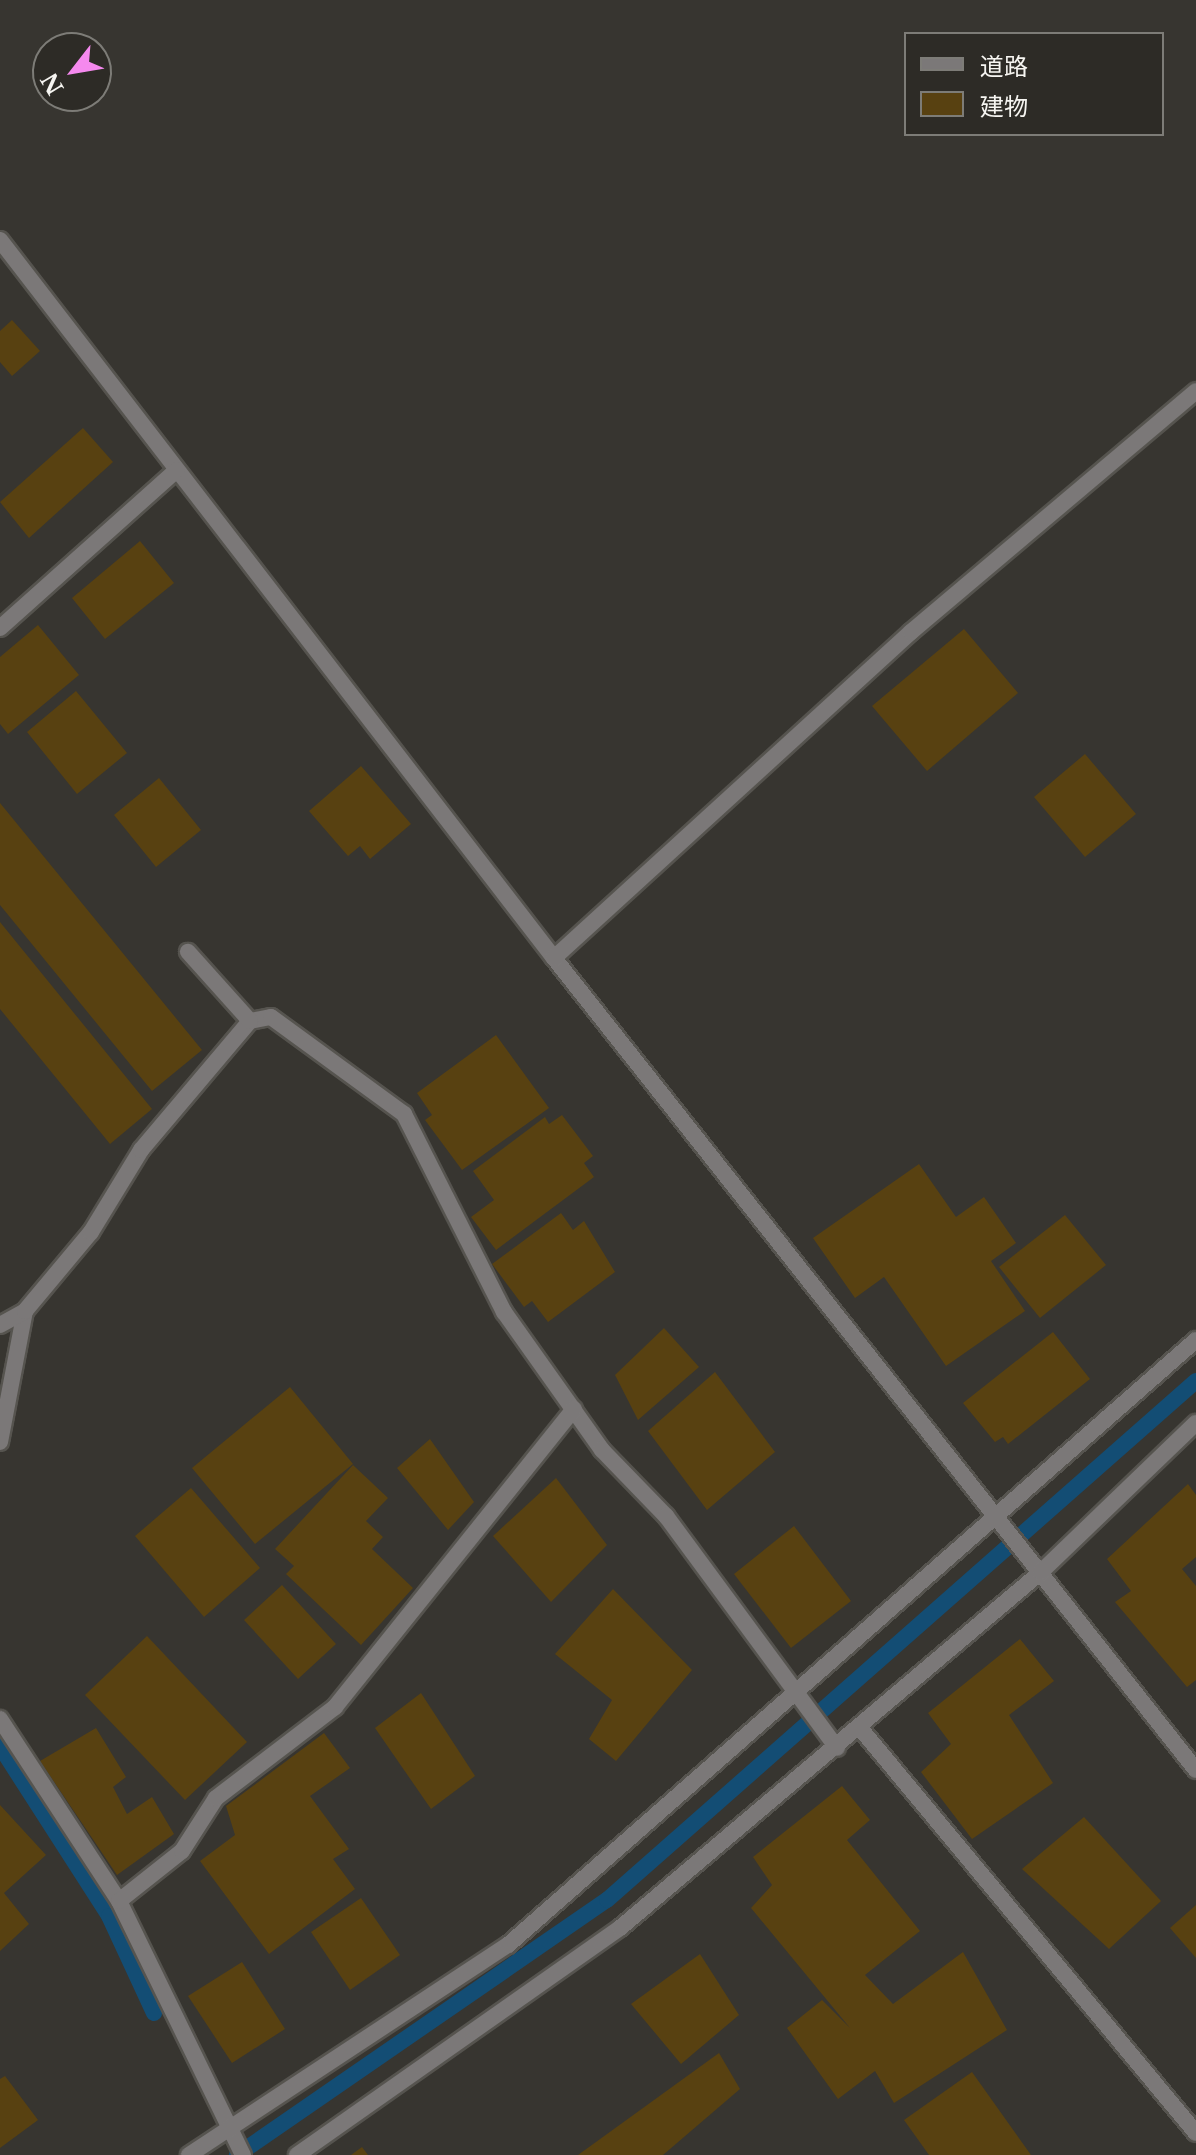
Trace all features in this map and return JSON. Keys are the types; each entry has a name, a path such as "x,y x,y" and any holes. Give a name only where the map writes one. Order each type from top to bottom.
{"street":[{"path":"0,240 554,958 1196,1770"},
{"path":"554,958 911,632 1196,391"},
{"path":"0,628 177,470"},
{"path":"188,952 250,1021"},
{"path":"0,1325 25,1311 91,1232 141,1150 250,1021 271,1017 404,1114 504,1312 574,1409 666,1516 837,1748"},
{"path":"0,1442 25,1311"},
{"path":"189,2155 236,2141 508,1945 793,1691 997,1518 1196,1340"},
{"path":"119,1901 182,1851 216,1798 335,1707 574,1409"},
{"path":"297,2155 620,1928 837,1748 1041,1572 1196,1423"},
{"path":"0,1719 119,1901 236,2141"},
{"path":"860,1728 1196,2133"}],"building":[{"path":"12,320 40,351 12,376 0,362 0,331"},
{"path":"83,428 113,462 29,538 0,502"},
{"path":"140,541 174,583 105,639 72,598"},
{"path":"38,625 79,675 8,734 0,724 0,657"},
{"path":"964,629 1018,693 927,771 872,706"},
{"path":"76,691 127,753 77,794 27,732"},
{"path":"1085,754 1136,814 1085,857 1034,797"},
{"path":"361,766 411,824 370,859 360,846 348,856 309,811"},
{"path":"159,778 201,830 156,867 114,815"},
{"path":"0,803 202,1050 152,1091 0,905"},
{"path":"0,922 152,1109 110,1144 0,1009"},
{"path":"496,1035 549,1108 462,1170 425,1120 432,1115 417,1093"},
{"path":"562,1115 593,1156 584,1163 594,1177 496,1250 471,1217 494,1200 473,1171 545,1117 549,1124"},
{"path":"919,1164 956,1217 984,1197 1016,1243 991,1261 1025,1311 946,1366 884,1277 855,1298 813,1238"},
{"path":"561,1213 573,1230 584,1221 615,1272 548,1322 532,1301 524,1307 492,1264"},
{"path":"1065,1215 1106,1265 1040,1318 999,1267"},
{"path":"664,1328 699,1367 638,1420 615,1375"},
{"path":"1053,1332 1090,1379 1008,1444 1003,1437 995,1442 963,1403"},
{"path":"715,1372 775,1452 707,1510 648,1431"},
{"path":"290,1387 353,1464 255,1544 192,1468"},
{"path":"430,1439 474,1502 448,1530 397,1468"},
{"path":"353,1465 388,1498 366,1521 383,1537 372,1549 413,1588 361,1645 286,1574 294,1566 275,1549"},
{"path":"556,1478 607,1545 551,1602 493,1536"},
{"path":"1188,1484 1196,1495 1196,1557 1182,1569 1196,1586 1196,1680 1187,1687 1115,1602 1131,1591 1107,1559"},
{"path":"191,1488 260,1568 204,1617 135,1536"},
{"path":"794,1526 851,1601 791,1648 734,1574"},
{"path":"282,1585 336,1644 298,1679 244,1620"},
{"path":"613,1589 692,1670 616,1761 589,1739 612,1700 555,1654"},
{"path":"147,1636 247,1742 185,1800 85,1695"},
{"path":"1020,1639 1054,1681 1009,1715 1053,1783 972,1839 921,1772 951,1744 928,1713"},
{"path":"421,1693 475,1776 431,1809 375,1728"},
{"path":"96,1728 126,1777 113,1787 127,1814 152,1797 174,1834 117,1875 40,1761"},
{"path":"324,1733 350,1768 310,1796 349,1849 333,1859 355,1889 269,1954 200,1861 235,1835 226,1806"},
{"path":"842,1786 870,1820 847,1840 920,1931 865,1975 893,2004 963,1952 1007,2030 894,2103 875,2071 838,2099 787,2028 822,2000 850,2028 751,1908 772,1885 753,1857"},
{"path":"0,1805 46,1855 4,1893 29,1924 0,1951"},
{"path":"1084,1817 1161,1901 1109,1949 1022,1869"},
{"path":"361,1898 400,1955 350,1990 311,1932"},
{"path":"1196,1905 1196,1958 1170,1928"},
{"path":"700,1954 739,2015 681,2064 631,2004"},
{"path":"242,1962 285,2029 232,2063 188,1996"},
{"path":"719,2053 740,2089 663,2155 578,2155"},
{"path":"972,2072 1031,2155 929,2155 904,2120"},
{"path":"5,2076 38,2120 0,2148 0,2079"},
{"path":"362,2147 368,2155 351,2155"}],"waterway":[{"path":"237,2155 607,1900 1196,1381"},
{"path":"0,1746 109,1916 154,2013"}]}
